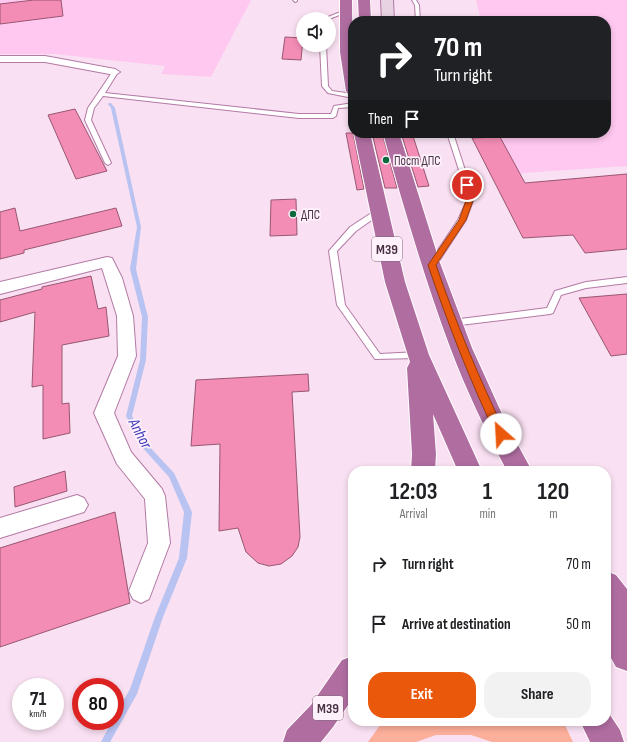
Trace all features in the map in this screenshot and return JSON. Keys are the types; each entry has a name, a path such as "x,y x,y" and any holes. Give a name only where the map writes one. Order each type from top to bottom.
{"highway":[{"path":"364,0 365,16"},
{"path":"346,6 346,52 348,63"},
{"name":"M39","path":"363,138 395,282 418,355 424,454 423,466"},
{"name":"M39","path":"392,138 410,199 452,323 472,372 518,466"},
{"path":"418,355 468,466"},
{"path":"611,591 627,612"},
{"path":"611,629 627,656"},
{"name":"M39","path":"300,742 322,716 348,677"},
{"path":"599,726 608,742"}],"street":[{"path":"388,0 388,16"},
{"path":"0,59 45,59 115,72"},
{"path":"0,288 107,262 112,273 125,316 127,356 104,413 124,458 155,496 159,543 141,591"},
{"path":"0,528 77,505"}],"lane":[{"path":"414,0 417,5 418,16"},
{"path":"336,12 346,6"},
{"path":"323,52 325,86 330,92 348,95"},
{"path":"108,162 88,120 91,108 115,72"},
{"path":"101,94 299,116 333,116 336,107 348,106"},
{"path":"432,265 462,220 471,198 452,138"},
{"path":"380,212 353,229 333,251 341,304 378,357 418,355"},
{"path":"452,323 550,311 558,293 586,285 627,280"}],"shaded area":[{"path":"0,0 251,0 211,77 161,74 165,66 55,54 0,54"},
{"path":"476,0 627,0 627,166 491,175 472,138 611,138 611,16 480,16"},
{"path":"379,726 565,726 573,742 492,742 471,735 436,735 416,742 368,742"}],"building":[{"path":"34,0 61,0 63,16 0,24 0,4"},
{"path":"285,37 296,38 296,52 302,52 301,60 282,59"},
{"path":"75,109 107,171 76,179 48,115"},
{"path":"346,133 348,133 348,138 354,138 364,189 357,190"},
{"path":"373,138 383,138 397,188 385,188"},
{"path":"403,138 414,138 429,186 418,187"},
{"path":"472,138 501,138 525,183 627,174 627,249 585,253 573,235 523,238"},
{"path":"296,199 297,235 270,236 271,200"},
{"path":"15,208 20,231 116,208 122,226 24,250 24,253 0,259 0,212"},
{"path":"91,276 98,309 106,307 109,336 62,345 62,404 69,403 70,433 43,439 43,385 32,387 35,312 0,322 0,300 42,289 42,287"},
{"path":"627,294 627,354 611,356 579,298"},
{"path":"308,374 309,391 292,392 300,537 298,547 292,556 281,564 269,566 258,563 246,552 238,528 219,531 220,444 191,446 196,380"},
{"path":"65,471 67,491 15,507 14,487"},
{"path":"115,512 130,603 0,647 0,548"}],"waterway":[{"name":"Anhor","path":"105,742 134,691 159,617 183,558 188,512 172,475 143,444 129,416 143,360 145,317 133,269 139,227 113,108 110,104"}],"place":[{"name":"Пост ДПС","path":"386,160"},
{"name":"ДПС","path":"293,214"}],"route":[{"path":"467,185 471,198 462,220 432,265 452,323 472,372 501,434"}]}
